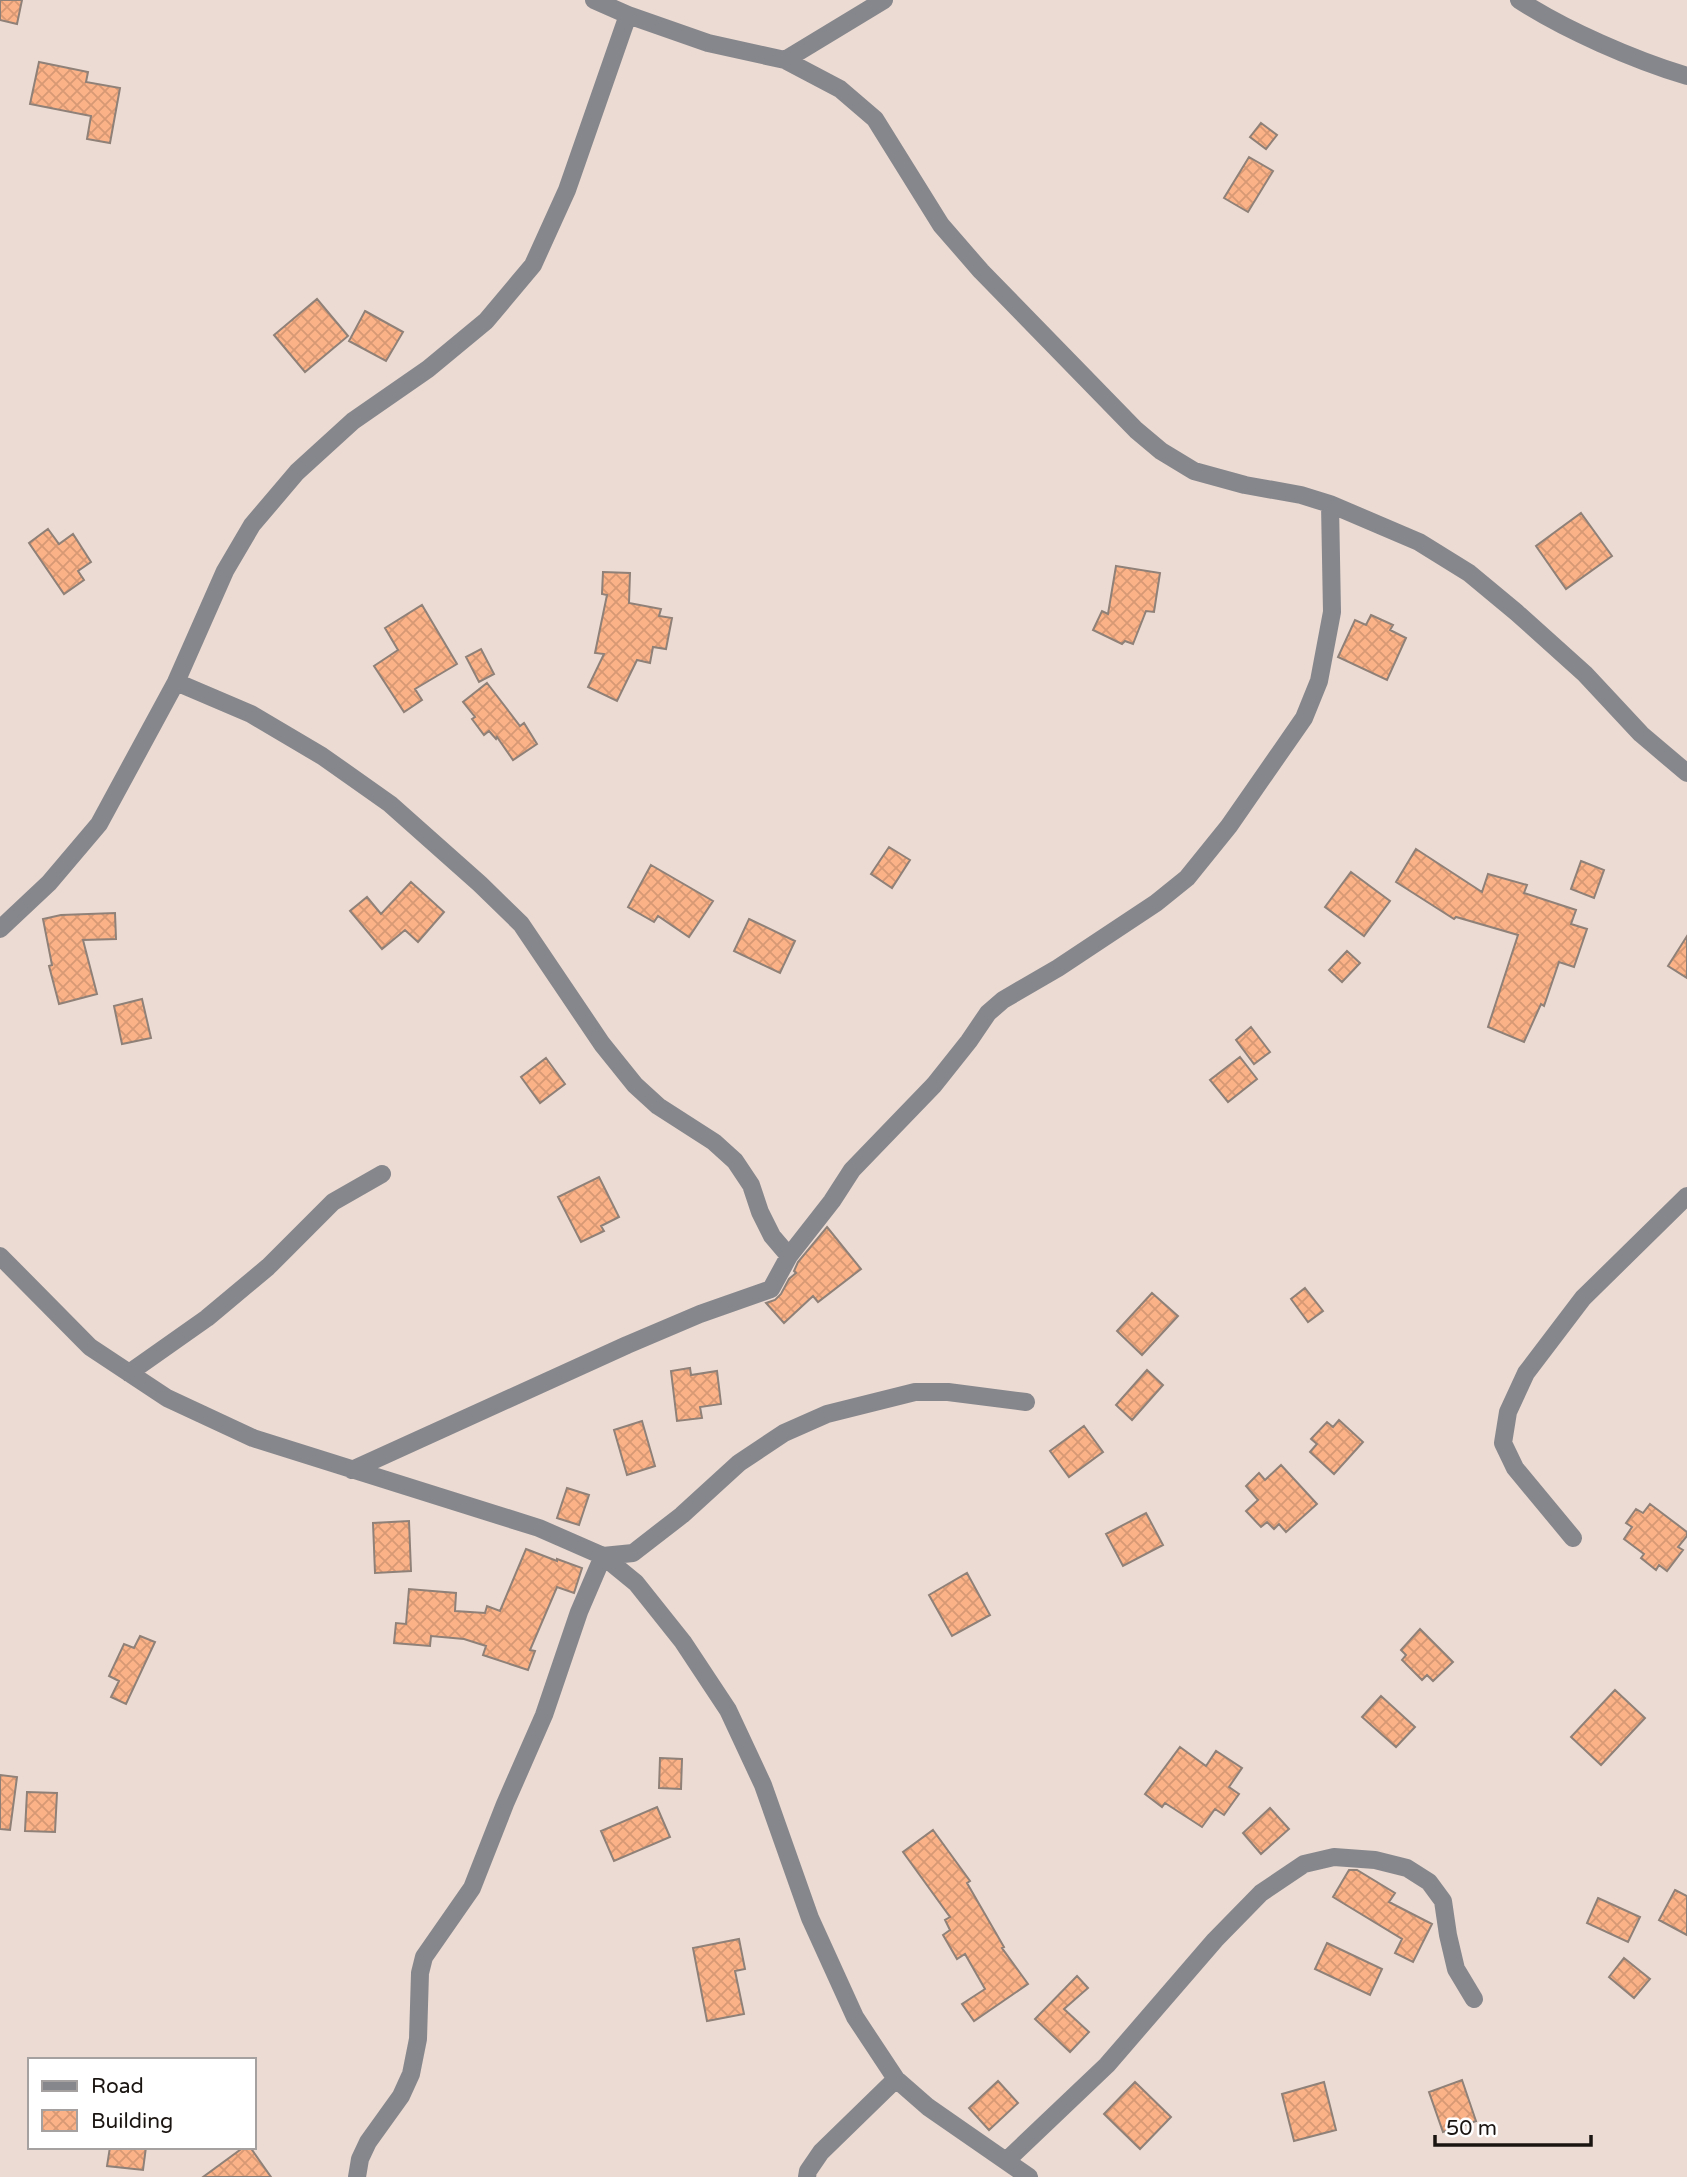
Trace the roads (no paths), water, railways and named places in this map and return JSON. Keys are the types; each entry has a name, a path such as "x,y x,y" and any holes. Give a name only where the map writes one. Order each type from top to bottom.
{"street":[{"path":"594,0 708,43 785,60 840,89 876,119 941,225 1008,299 1136,430 1153,444 1194,471 1330,504 1419,542 1469,573 1516,612 1585,674 1641,734 1687,773"},
{"path":"785,60 884,0"},
{"path":"1519,0 1543,16 1632,56 1687,76"},
{"path":"0,929 50,883 99,824 176,682 225,571 252,525 296,472 354,421 428,369 486,321 533,265 567,190 628,15"},
{"path":"352,1470 627,1345 700,1314 771,1289 789,1256 852,1170 934,1084 988,1013 1003,1000 1058,968 1156,903 1187,878 1229,826 1304,718 1319,681 1332,612 1330,504"},
{"path":"176,682 251,714 322,756 390,804 480,884 521,925 602,1044 635,1085 658,1105 714,1142 735,1160 751,1185 772,1236 789,1256"},
{"path":"129,1373 206,1318 268,1267 333,1202 382,1174"},
{"path":"1573,1538 1515,1468 1503,1443 1508,1412 1526,1373 1583,1298 1687,1196"},
{"path":"0,1256 90,1347 167,1398 253,1438 539,1528 604,1556 636,1583 683,1642 728,1710 763,1785 810,1918 855,2017 896,2080 928,2107 1028,2177"},
{"path":"604,1556 633,1553 682,1516 739,1463 784,1433 827,1414 915,1392 948,1392 1026,1402"},
{"path":"357,2177 360,2159 368,2142 401,2096 411,2074 418,2039 419,1973 424,1957 472,1888 544,1715 579,1612 604,1556"},
{"path":"1006,2161 1107,2065 1215,1940 1261,1893 1304,1864 1334,1857 1375,1860 1407,1868 1429,1882 1443,1901 1456,1969 1474,1999"},
{"path":"807,2177 821,2152 896,2080"}]}
